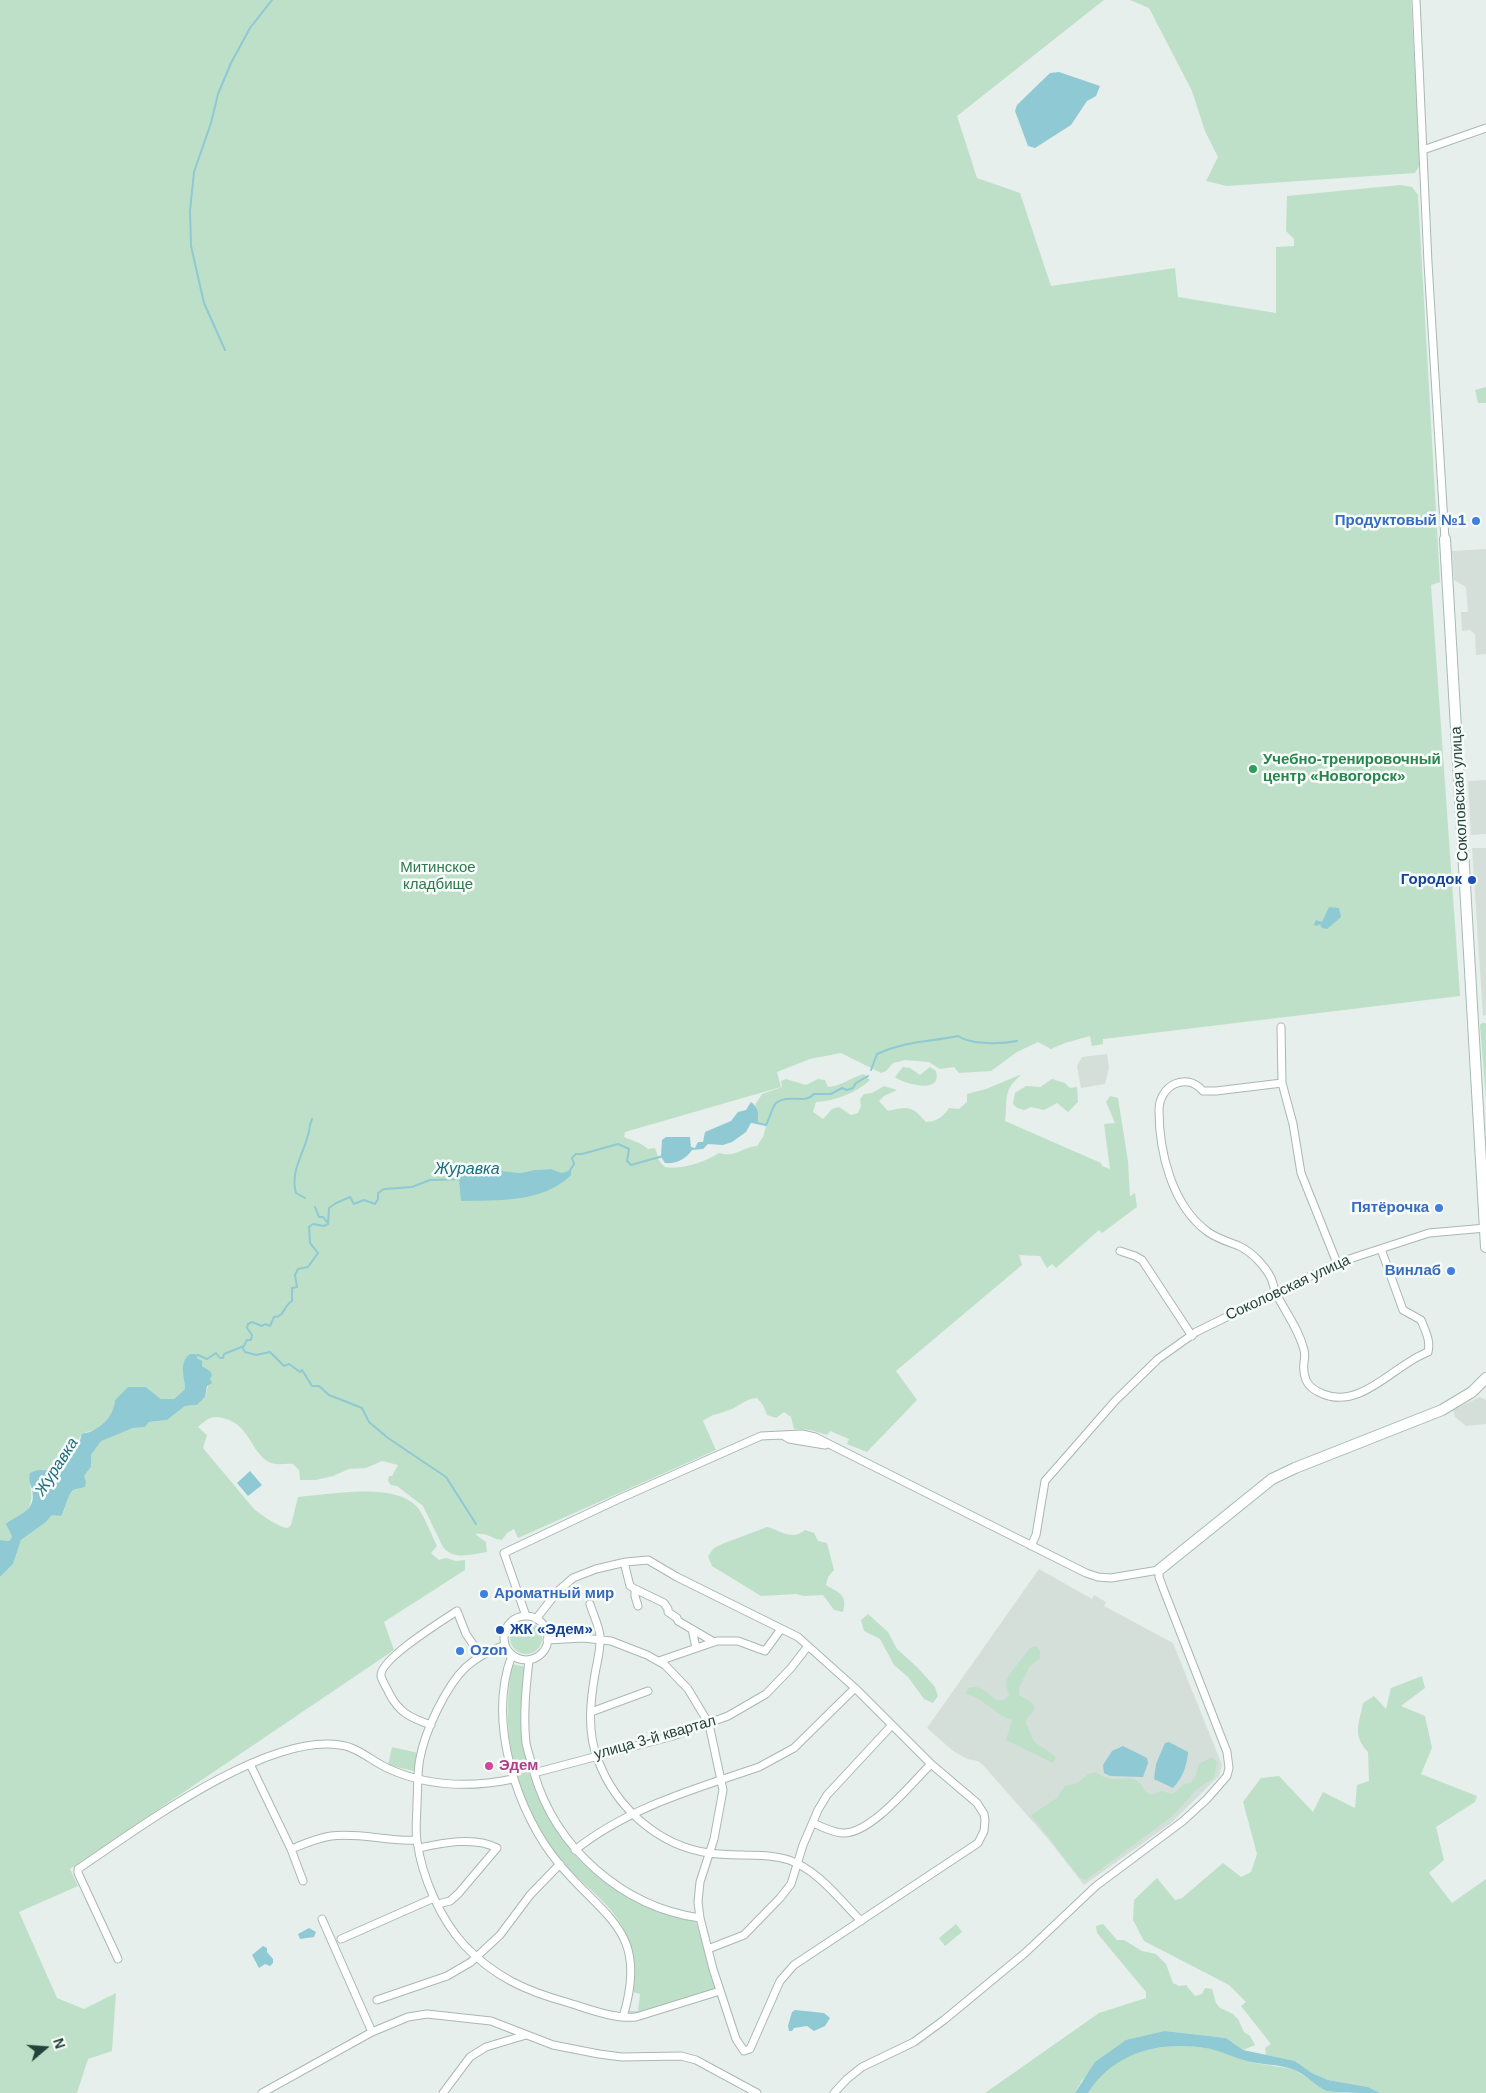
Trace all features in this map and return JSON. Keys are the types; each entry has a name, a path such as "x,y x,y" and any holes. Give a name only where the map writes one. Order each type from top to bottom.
{"street":[{"path":"1416,0 1428,273 1445,539"},
{"path":"1424,150 1486,128"},
{"name":"Соколовская улица","path":"1445,539 1486,1247"},
{"path":"1281,1027 1282,1083 1293,1124 1301,1173 1336,1263"},
{"path":"1282,1083 1203,1091 1199,1086 1187,1082 1173,1084 1165,1089 1159,1106 1165,1160 1183,1203 1192,1216 1207,1232 1225,1242 1241,1247 1261,1263 1295,1327 1304,1350 1302,1369 1309,1386 1323,1394 1334,1397 1351,1396 1365,1390 1409,1361 1428,1352 1430,1347 1421,1320 1403,1310 1381,1249"},
{"name":"Соколовская улица","path":"1031,1546 1036,1536 1044,1481 1115,1401 1158,1359 1196,1332 1336,1263 1429,1233 1485,1228"},
{"path":"1120,1251 1142,1260 1192,1336"},
{"path":"514,1620 518,1612 517,1607 500,1552 511,1549 762,1436 784,1436 832,1446 1031,1546 1098,1577 1111,1578 1160,1570 1272,1479 1295,1468 1442,1410 1472,1392 1486,1378"},
{"path":"511,1549 504,1554 504,1558 526,1616"},
{"path":"536,1618 557,1592 573,1578 603,1567 648,1560 677,1578 726,1600 798,1637 855,1688 932,1764 976,1804 984,1814 984,1832 978,1843 804,1958 786,1973 776,1988 750,2049 744,2050 736,2039 720,1991 700,1918 698,1902 700,1882 705,1863 710,1854 723,1790 709,1724 688,1689 658,1661 631,1647 611,1641 583,1638 547,1640"},
{"path":"625,1566 630,1586 664,1603 668,1612 677,1618 678,1621 714,1642"},
{"path":"834,2093 862,2067 914,2042 944,2020 1025,1953 1096,1886 1189,1815 1207,1799 1227,1776 1229,1760 1227,1752 1163,1588 1159,1577 1160,1570"},
{"path":"635,1589 638,1606"},
{"path":"590,1604 600,1640 590,1712 592,1740 596,1756 609,1784 632,1813 640,1821 684,1848 710,1854 773,1857 808,1869 861,1921"},
{"path":"430,1725 406,1716 391,1697 381,1676 382,1670 388,1662 426,1631 456,1611 466,1634 480,1656"},
{"path":"526,1616 536,1618 546,1630 546,1646 540,1655 529,1660 516,1658 505,1645 504,1631 509,1623 514,1620 526,1616"},
{"path":"692,1629 696,1648"},
{"path":"658,1661 714,1642 738,1641 765,1651 781,1629"},
{"path":"505,1645 480,1656 454,1682 430,1725 419,1758 418,1844 436,1901 454,1932 477,1956 517,1986 537,1994 603,2013 623,2017 636,2017 720,1991"},
{"name":"улица 3-й квартал","path":"534,1773 673,1736 709,1724 740,1710 766,1694 791,1668 808,1646"},
{"path":"512,1655 505,1683 503,1709 504,1733 513,1779 532,1821 560,1864 606,1911 624,1936 631,1982 630,1994 623,2017"},
{"path":"529,1660 526,1691 526,1743 534,1773 548,1808 576,1850 603,1876 630,1893 663,1908 700,1918"},
{"path":"576,1850 590,1838 632,1813 759,1767 794,1748 855,1688"},
{"path":"590,1712 648,1691"},
{"path":"708,1949 739,1937 753,1928 780,1898 791,1884 818,1810 836,1784 892,1725"},
{"path":"118,1959 78,1873 78,1869 170,1808 250,1764 295,1748 313,1744 332,1744 352,1748 386,1768 418,1780 461,1786 513,1779"},
{"path":"250,1764 291,1849 303,1881"},
{"path":"813,1823 841,1833 863,1828 878,1817 932,1764"},
{"path":"291,1849 332,1836 347,1835 418,1844 479,1843 497,1848 450,1901 436,1901 341,1939"},
{"path":"377,2000 447,1976 461,1969 500,1935 530,1895 560,1864"},
{"path":"322,1919 372,2032"},
{"path":"262,2093 372,2032 417,2014 442,2014 491,2021 553,2045 622,2057 681,2056 696,2060 757,2093"},
{"path":"443,2093 470,2057 486,2047 526,2036"}],"shaded area":[{"path":"1486,549 1486,654 1476,655 1475,634 1470,630 1462,631 1461,612 1468,612 1466,587 1454,580 1452,551"},
{"path":"1486,780 1486,834 1471,835 1468,781"},
{"path":"1472,848 1486,848 1486,1015 1483,1016"},
{"path":"1107,1054 1109,1068 1105,1084 1081,1088 1077,1066 1082,1057"},
{"path":"1480,1397 1486,1400 1486,1424 1466,1426 1455,1417 1453,1410"},
{"path":"1039,1569 1092,1599 1094,1595 1106,1602 1104,1606 1173,1643 1222,1765 1219,1776 1171,1823 1084,1885 1048,1839 983,1765 978,1761 967,1759 953,1751 927,1728"}],"green space":[{"name":"Митинское кладбище","path":"0,0 1104,0 957,116 977,178 1020,193 1051,286 1175,268 1178,297 1276,313 1276,247 1294,246 1294,239 1286,231 1287,196 1400,185 1412,187 1418,195 1440,582 1431,585 1460,996 1103,1039 1103,1044 1092,1046 1090,1036 1051,1049 1038,1042 1017,1052 991,1071 959,1073 954,1067 940,1069 929,1062 905,1060 893,1063 886,1071 881,1073 841,1053 810,1059 777,1072 781,1087 625,1132 624,1137 648,1149 655,1148 660,1162 665,1167 686,1166 719,1153 730,1154 757,1146 763,1137 766,1126 757,1124 759,1117 755,1105 762,1094 782,1087 781,1081 786,1079 806,1085 818,1079 825,1080 828,1087 838,1085 864,1074 870,1080 864,1085 845,1096 816,1102 813,1112 823,1119 832,1109 839,1107 851,1115 858,1113 861,1106 860,1099 864,1094 872,1093 884,1086 897,1090 884,1096 879,1101 888,1111 900,1108 913,1110 926,1122 940,1118 949,1108 959,1109 967,1102 967,1094 986,1089 1022,1074 1011,1085 1007,1095 1005,1121 1101,1163 1102,1166 1110,1169 1104,1124 1115,1123 1106,1102 1110,1096 1118,1098 1128,1161 1130,1196 1135,1193 1137,1207 1102,1233 1099,1230 1056,1268 1052,1264 1047,1268 1040,1256 1019,1255 1022,1265 896,1371 917,1400 867,1452 847,1444 849,1439 830,1431 827,1435 811,1430 794,1429 791,1417 784,1412 776,1418 767,1415 763,1405 757,1398 753,1399 732,1409 710,1416 703,1421 716,1450 518,1538 514,1529 507,1533 502,1540 483,1534 475,1534 486,1542 487,1552 458,1555 452,1554 443,1547 423,1506 397,1486 391,1485 388,1481 389,1476 392,1476 398,1465 382,1461 366,1468 349,1469 333,1476 316,1480 300,1480 299,1470 293,1464 275,1464 263,1458 246,1434 236,1424 219,1417 202,1423 198,1427 207,1435 203,1448 254,1509 276,1524 288,1528 291,1525 298,1497 344,1492 379,1492 394,1495 408,1500 421,1512 437,1546 431,1553 439,1560 446,1558 456,1561 465,1560 465,1570 384,1622 394,1650 70,1869 78,1886 19,1912 57,1998 84,2009 116,1993 112,2051 88,2059 77,2093 0,2093 0,1577 13,1564 21,1540 46,1522 52,1515 64,1511 66,1500 73,1490 79,1489 84,1476 91,1467 91,1455 101,1440 133,1428 145,1427 149,1422 167,1420 185,1406 197,1405 205,1397 210,1379 210,1371 202,1366 195,1354 190,1354 184,1366 185,1389 174,1399 161,1399 146,1387 132,1388 115,1400 114,1409 110,1417 96,1430 86,1432 79,1438 79,1443 70,1451 65,1469 43,1469 29,1477 31,1498 28,1509 10,1521 8,1529 12,1537 9,1541 0,1540","holes":["461,1168 520,1173 551,1169 562,1173 459,1179"]},
{"path":"1130,0 1411,0 1420,165 1415,173 1227,186 1206,181 1218,157 1205,131 1192,91 1149,8"},
{"path":"1486,387 1486,403 1478,403 1475,390"},
{"path":"1486,1023 1486,1099 1480,1025"},
{"path":"903,1067 910,1068 920,1075 930,1067 936,1071 937,1078 934,1083 928,1085 914,1085 895,1077"},
{"path":"1052,1079 1065,1083 1070,1088 1077,1087 1078,1102 1068,1112 1057,1103 1044,1110 1031,1107 1024,1110 1017,1108 1013,1104 1015,1093 1026,1086 1040,1087"},
{"path":"767,1527 791,1535 796,1535 805,1530 814,1533 818,1541 827,1543 834,1570 828,1577 826,1585 838,1592 843,1598 843,1612 834,1610 823,1595 761,1596 712,1566 708,1556 714,1548"},
{"path":"868,1614 888,1632 897,1649 935,1687 938,1696 933,1703 924,1699 908,1677 894,1665 880,1639 864,1631 861,1620"},
{"path":"526,1622 538,1626 542,1638 538,1650 526,1654 514,1650 510,1638 514,1626"},
{"path":"1036,1646 1040,1651 1040,1658 1029,1667 1019,1688 1019,1695 1031,1702 1035,1707 1027,1718 1026,1724 1034,1741 1056,1758 1053,1763 1006,1740 1012,1720 1000,1715 978,1699 965,1694 968,1688 976,1687 990,1694 996,1700 1004,1700 1009,1695 1006,1683 1009,1676 1030,1648"},
{"path":"512,1664 526,1667 523,1700 524,1733 529,1765 539,1795 552,1823 571,1850 593,1873 621,1893 658,1910 696,1922 717,1988 635,2015 628,2014 629,2011 638,2011 640,1994 632,1992 631,1955 625,1932 613,1913 553,1850 537,1826 516,1776 508,1721"},
{"path":"1422,1676 1425,1688 1401,1706 1425,1716 1432,1748 1421,1774 1477,1796 1475,1802 1436,1827 1444,1860 1429,1873 1452,1903 1486,1879 1486,2093 1380,2093 1368,2087 1328,2080 1312,2073 1295,2061 1266,2055 1265,2048 1271,2044 1241,2006 1246,2002 1229,1985 1144,1941 1133,1920 1134,1900 1157,1878 1175,1900 1182,1898 1223,1863 1241,1877 1251,1872 1257,1854 1243,1802 1261,1778 1279,1776 1313,1812 1323,1792 1355,1808 1357,1785 1369,1781 1368,1752 1358,1735 1363,1703 1374,1696 1386,1709 1391,1688"},
{"path":"392,1747 418,1753 414,1771 388,1765"},
{"path":"1212,1757 1217,1762 1214,1778 1197,1789 1174,1815 1086,1880 1080,1878 1031,1815 1057,1798 1065,1786 1078,1783 1088,1774 1095,1772 1113,1779 1126,1778 1136,1780 1150,1794 1161,1791 1173,1794 1184,1784 1191,1783 1199,1764"},
{"path":"956,1924 962,1932 945,1946 939,1938"},
{"path":"1103,1924 1117,1940 1124,1940 1142,1951 1156,1954 1166,1964 1173,1983 1179,1986 1186,1985 1195,1996 1202,1994 1205,1988 1212,1989 1216,2003 1220,2008 1233,2014 1238,2019 1244,2032 1250,2036 1255,2045 1243,2050 1226,2038 1165,2031 1082,2080 1075,2093 985,2093 1099,2013 1146,1998 1146,1992 1097,1933 1096,1926"},
{"path":"1182,2045 1213,2049 1255,2063 1293,2069 1328,2091 1346,2093 1088,2093 1107,2070 1128,2056 1153,2049"}],"water":[{"path":"1059,72 1100,86 1096,96 1087,101 1071,125 1035,148 1028,146 1015,111 1017,105 1050,73"},
{"path":"1329,907 1339,908 1341,917 1327,929 1322,928 1320,924 1314,925 1316,920 1322,922"},
{"path":"751,1102 758,1112 757,1124 751,1123 746,1132 732,1142 723,1145 708,1144 703,1149 692,1150 684,1158 673,1163 665,1163 661,1157 662,1140 666,1137 690,1137 691,1147 695,1148 698,1142 703,1142 705,1132 731,1121 738,1112 746,1110"},
{"path":"461,1167 520,1173 551,1169 562,1173 571,1170 571,1175 560,1184 534,1195 505,1200 461,1201 459,1179"},
{"path":"190,1354 195,1354 202,1361 202,1366 210,1371 212,1375 210,1379 212,1383 207,1386 205,1397 197,1405 185,1406 167,1420 149,1422 145,1427 133,1428 101,1441 91,1455 91,1467 84,1476 85,1487 73,1490 61,1516 52,1515 46,1522 21,1540 13,1564 0,1577 0,1540 9,1541 12,1537 6,1524 26,1511 32,1503 30,1473 56,1468 60,1470 65,1469 70,1451 79,1443 82,1434 92,1431 106,1421 113,1410 115,1400 128,1387 146,1387 161,1399 174,1399 185,1389 183,1366"},
{"path":"250,1471 262,1485 248,1496 237,1483"},
{"path":"1169,1742 1188,1752 1184,1772 1173,1788 1154,1779 1156,1764 1165,1743"},
{"path":"1123,1746 1147,1758 1148,1763 1143,1777 1110,1776 1104,1773 1103,1765 1112,1751"},
{"path":"309,1928 316,1932 314,1937 300,1939 298,1934"},
{"path":"263,1946 267,1948 273,1963 270,1966 265,1964 259,1968 252,1955"},
{"path":"795,2010 824,2013 830,2018 825,2026 814,2031 807,2026 794,2028 792,2031 789,2031 788,2026 792,2012"},
{"path":"1165,2031 1226,2038 1243,2050 1295,2061 1312,2073 1328,2080 1368,2087 1380,2093 1327,2091 1301,2073 1287,2067 1247,2061 1211,2049 1176,2046 1142,2052 1126,2058 1099,2078 1088,2093 1075,2093 1095,2062 1126,2040"}],"waterway":[{"path":"225,350 204,303 191,246 190,211 194,172 211,123 218,94 231,63 250,28 272,0"},
{"name":"Журавка","path":"871,1070 877,1054 907,1044 958,1036 978,1042 1003,1043 1017,1041"},
{"name":"Журавка","path":"757,1123 766,1125 776,1103 781,1100 806,1099 814,1094 831,1094 842,1088 847,1090 853,1088 856,1083 868,1076"},
{"path":"305,1198 296,1193 295,1178 312,1119"},
{"name":"Журавка","path":"569,1172 574,1164 572,1158 576,1154 618,1144 629,1149 627,1161 631,1165 663,1156"},
{"name":"Журавка","path":"194,1356 198,1355 207,1359 216,1353 220,1358 223,1358 224,1354 244,1346 247,1340 251,1340 252,1335 247,1328 248,1324 252,1322 262,1326 265,1324 270,1326 274,1317 278,1317 292,1301 292,1288 297,1287 295,1275 298,1269 308,1267 318,1253 310,1243 309,1227 313,1224 324,1226 328,1224 329,1208 336,1203 350,1197 354,1204 364,1200 375,1204 378,1199 378,1193 384,1189 412,1187 430,1180 462,1179"},
{"path":"315,1207 319,1217 323,1217 327,1222"},
{"path":"242,1347 245,1352 256,1355 270,1352 284,1366 289,1364 300,1372 302,1370 312,1386 319,1386 329,1395 362,1408 369,1422 388,1438 446,1477 476,1524"}],"place":[{"name":"Продуктовый №1","path":"1476,521"},
{"name":"Учебно-тренировочный центр «Новогорск»","path":"1253,769"},
{"name":"Городок","path":"1472,880"},
{"name":"Пятёрочка","path":"1439,1208"},
{"name":"Винлаб","path":"1451,1271"},
{"name":"Ароматный мир","path":"484,1594"},
{"name":"ЖК «Эдем»","path":"500,1630"},
{"name":"Ozon","path":"460,1651"},
{"name":"Эдем","path":"489,1766"}]}
